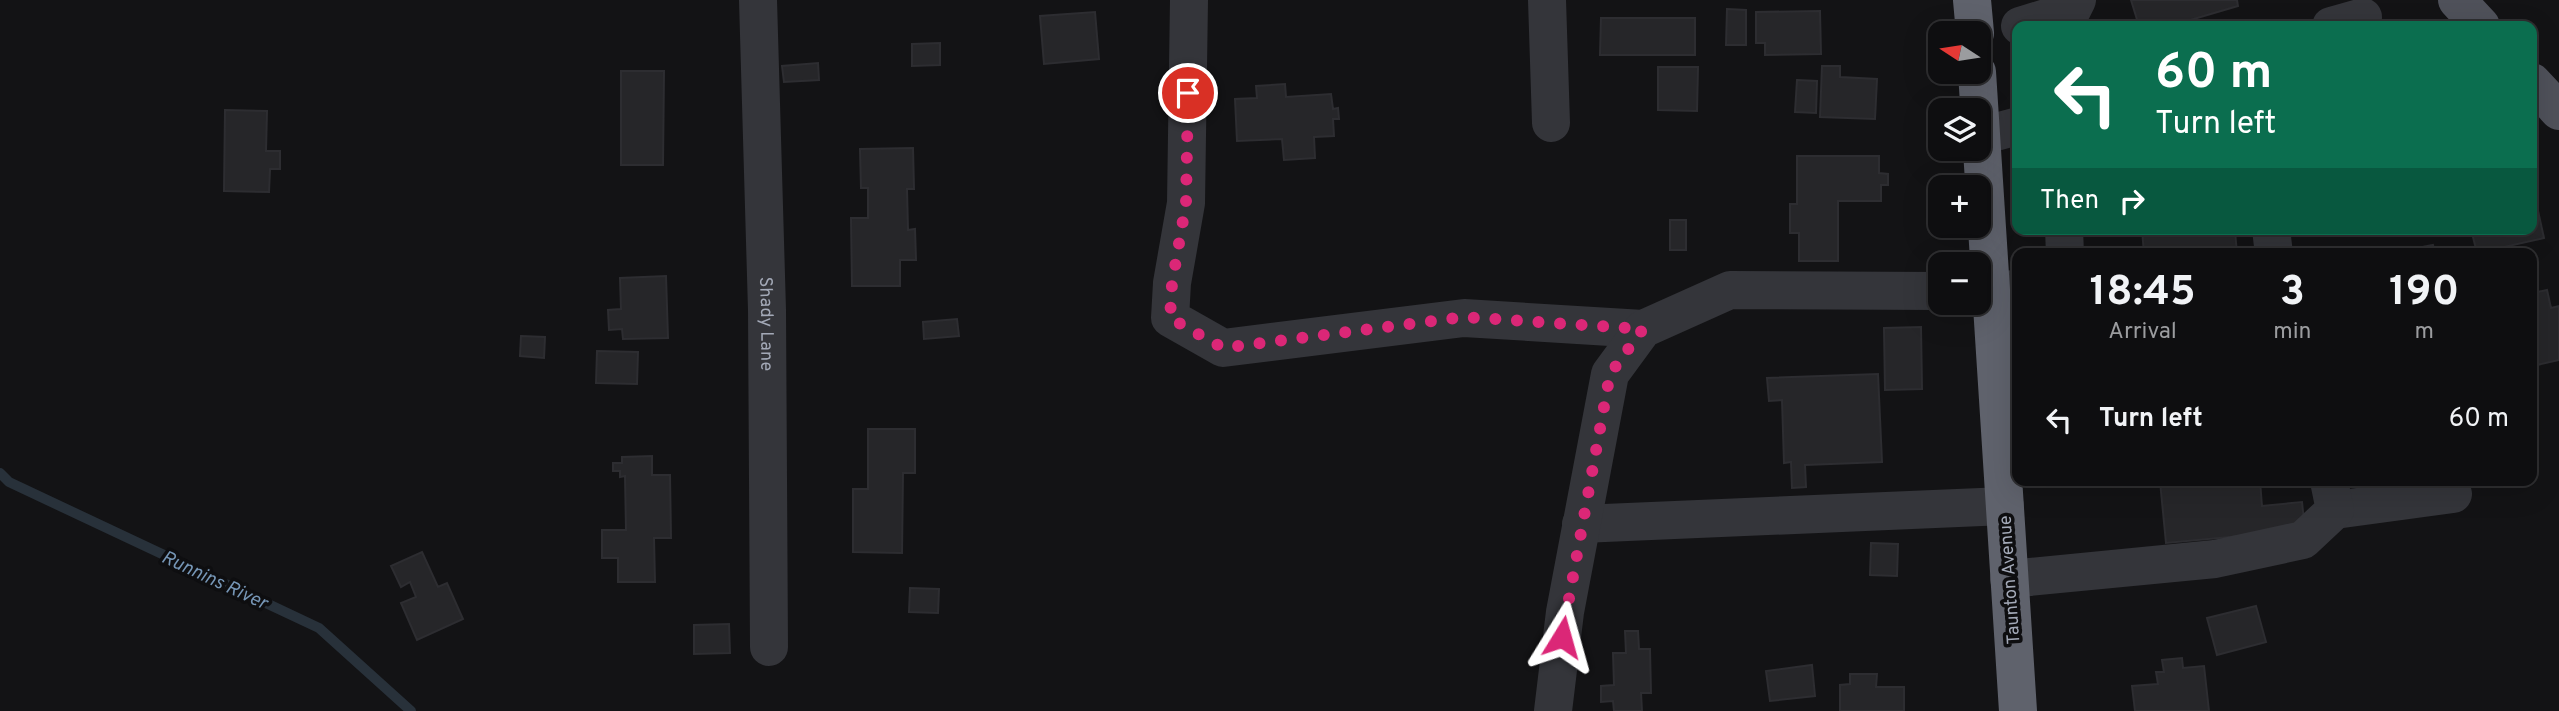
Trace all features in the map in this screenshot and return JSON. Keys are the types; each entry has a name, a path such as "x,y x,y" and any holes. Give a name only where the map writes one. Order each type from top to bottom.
{"highway":[{"path":"1972,0 1974,21"},
{"name":"Taunton Avenue","path":"1983,161 2009,424 2005,506 2018,711"}],"main road":[{"path":"2457,0 2476,21"},
{"path":"2537,87 2559,111"}],"street":[{"name":"Shady Lane","path":"758,0 767,310 769,647"},
{"path":"1189,0 1186,203 1172,284 1170,318 1223,348 1464,317 1643,329 1731,290 1928,291"},
{"path":"1547,0 1551,123"},
{"path":"2038,21 2072,10 2077,0"},
{"path":"1992,35 2012,29"},
{"path":"1991,133 2012,128"},
{"path":"1553,711 1565,612 1610,374 1643,329"},
{"path":"2009,579 2215,559 2303,541 2332,496 2454,494"},
{"path":"1581,524 2005,506"}],"building":[{"path":"2131,0 2237,0 2238,6 2187,21 2137,21"},
{"path":"1727,9 1746,10 1746,45 1726,45"},
{"path":"1820,11 1821,54 1765,55 1765,43 1756,43 1756,12"},
{"path":"1095,12 1099,59 1044,64 1040,16"},
{"path":"1601,18 1695,18 1695,55 1600,55"},
{"path":"940,43 940,65 912,66 912,44"},
{"path":"818,63 819,80 784,82 782,66"},
{"path":"1822,66 1840,66 1840,77 1877,79 1875,119 1820,117"},
{"path":"1658,67 1698,67 1697,111 1658,110"},
{"path":"621,71 664,71 663,165 621,165"},
{"path":"1797,80 1817,81 1816,113 1795,112"},
{"path":"1285,84 1286,97 1331,94 1333,109 1338,108 1339,119 1333,119 1334,136 1314,137 1315,158 1284,160 1282,139 1237,141 1235,99 1257,98 1256,86"},
{"path":"225,110 267,111 266,151 280,151 280,169 270,169 269,192 224,191"},
{"path":"913,148 914,189 907,189 908,230 915,229 916,260 900,260 900,286 852,286 851,218 868,218 868,188 861,188 860,149"},
{"path":"1797,156 1879,156 1879,173 1888,174 1888,185 1881,185 1881,201 1838,201 1838,261 1799,261 1799,233 1790,233 1790,204 1797,204"},
{"path":"2537,206 2544,238 2499,248 2476,248 2472,235 2537,235"},
{"path":"1670,220 1686,220 1686,250 1670,250"},
{"path":"2142,235 2235,235 2236,248 2144,248"},
{"path":"666,276 668,338 623,339 622,329 609,330 608,310 621,309 620,278"},
{"path":"2547,290 2551,308 2559,306 2559,360 2537,365 2537,292"},
{"path":"957,319 959,336 924,339 923,322"},
{"path":"1921,327 1922,389 1885,390 1884,328"},
{"path":"521,336 545,337 544,358 520,356"},
{"path":"597,351 638,352 637,384 596,383"},
{"path":"1878,374 1882,462 1805,465 1806,487 1792,488 1791,462 1784,463 1782,400 1769,401 1767,378"},
{"path":"868,429 915,429 915,473 903,473 902,553 853,552 853,489 868,489"},
{"path":"652,456 652,475 670,475 671,538 654,538 655,582 618,582 618,558 602,558 602,530 626,530 625,476 620,477 620,471 613,471 613,463 622,463 622,457"},
{"path":"2160,486 2260,486 2262,506 2302,502 2305,530 2166,543"},
{"path":"1871,543 1898,544 1897,576 1870,575"},
{"path":"422,552 438,587 447,583 463,619 417,640 401,603 416,597 410,582 401,587 391,566"},
{"path":"910,588 939,589 938,613 909,612"},
{"path":"2256,606 2266,642 2217,655 2207,618"},
{"path":"729,624 730,653 694,654 694,625"},
{"path":"1625,631 1638,631 1639,649 1650,649 1651,693 1641,693 1642,711 1614,711 1613,701 1601,702 1601,686 1614,685 1613,653 1626,653"},
{"path":"2182,658 2183,668 2204,666 2209,711 2135,711 2132,686 2158,684 2156,672 2164,672 2162,660"},
{"path":"1812,665 1815,696 1770,701 1766,671"},
{"path":"1850,674 1877,674 1876,687 1904,687 1904,711 1840,711 1840,685 1850,684"}],"waterway":[{"name":"Runnins River","path":"0,473 9,482 319,628 411,711"}],"route":[{"path":"1188,93 1186,203 1172,284 1170,318 1223,348 1464,317 1643,329 1610,374 1562,637"}]}
